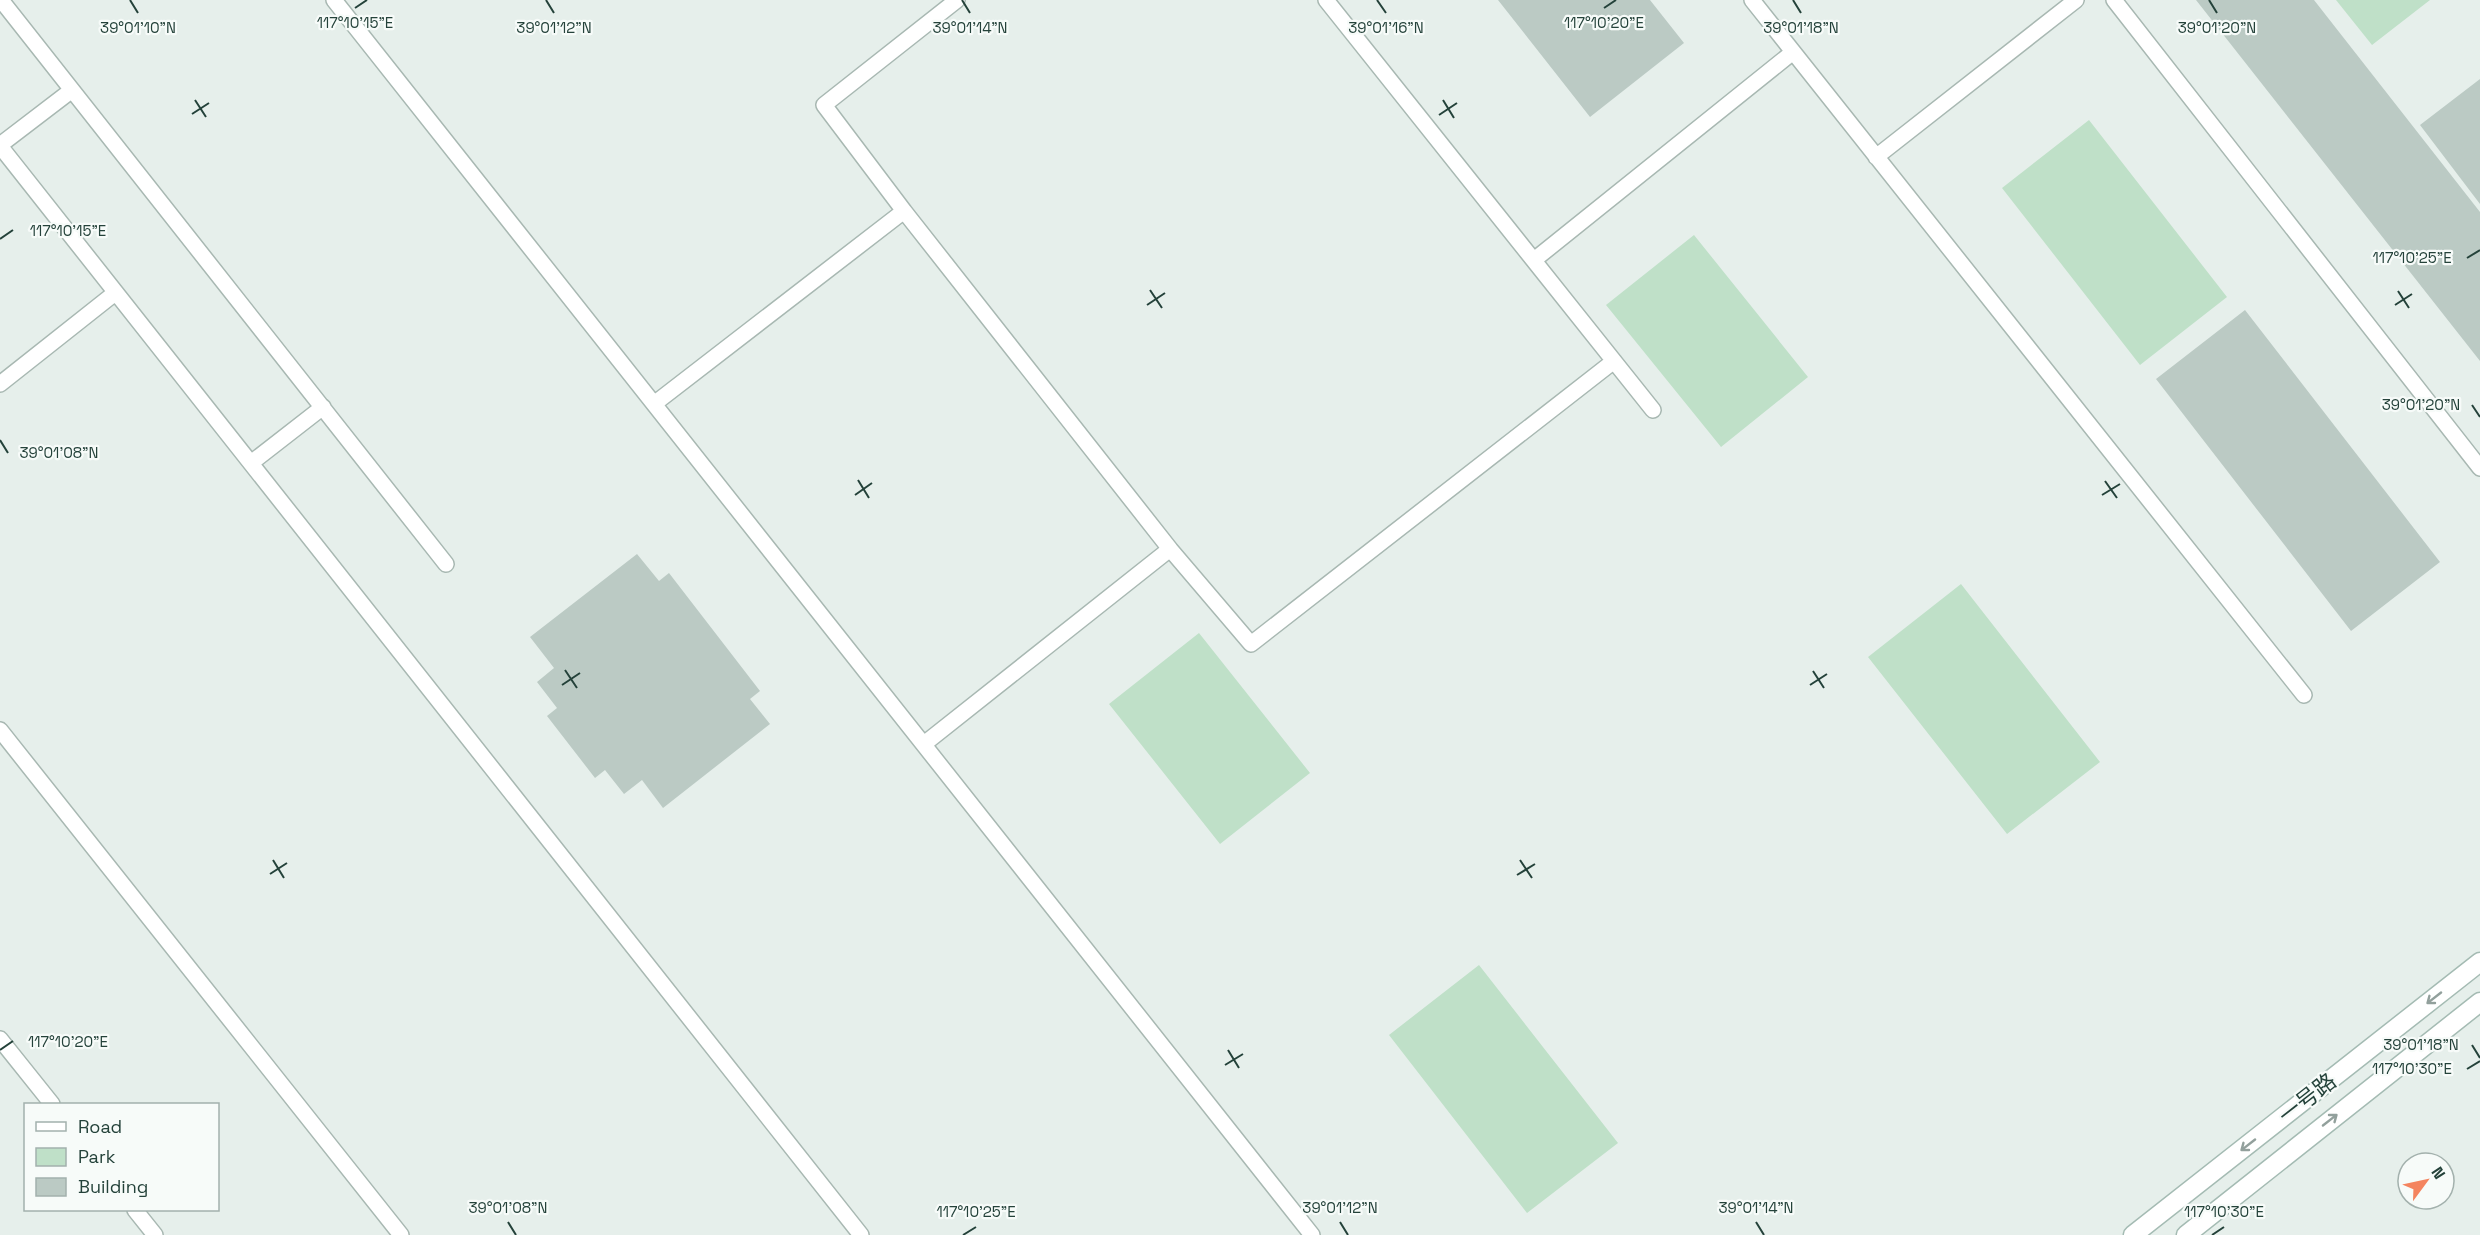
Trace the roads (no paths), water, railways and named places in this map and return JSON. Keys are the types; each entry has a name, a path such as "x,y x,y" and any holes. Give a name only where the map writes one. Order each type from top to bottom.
{"street":[{"name":"一号路","path":"2143,1232 2480,962"},
{"name":"一号路","path":"2186,1235 2480,1002"}],"lane":[{"path":"1,0 447,564"},
{"path":"334,0 1312,1235"},
{"path":"957,0 824,105 904,211 1170,549 1251,644 1614,361"},
{"path":"1326,0 1653,410"},
{"path":"1752,0 2304,695"},
{"path":"1876,157 2076,0"},
{"path":"2114,0 2480,468"},
{"path":"1534,260 1793,52"},
{"path":"72,90 0,145 861,1235"},
{"path":"654,404 904,211"},
{"path":"0,384 115,292"},
{"path":"251,463 323,407"},
{"path":"924,744 1170,549"},
{"path":"0,730 401,1235"},
{"path":"0,1040 50,1103"},
{"path":"137,1211 155,1235"}]}
